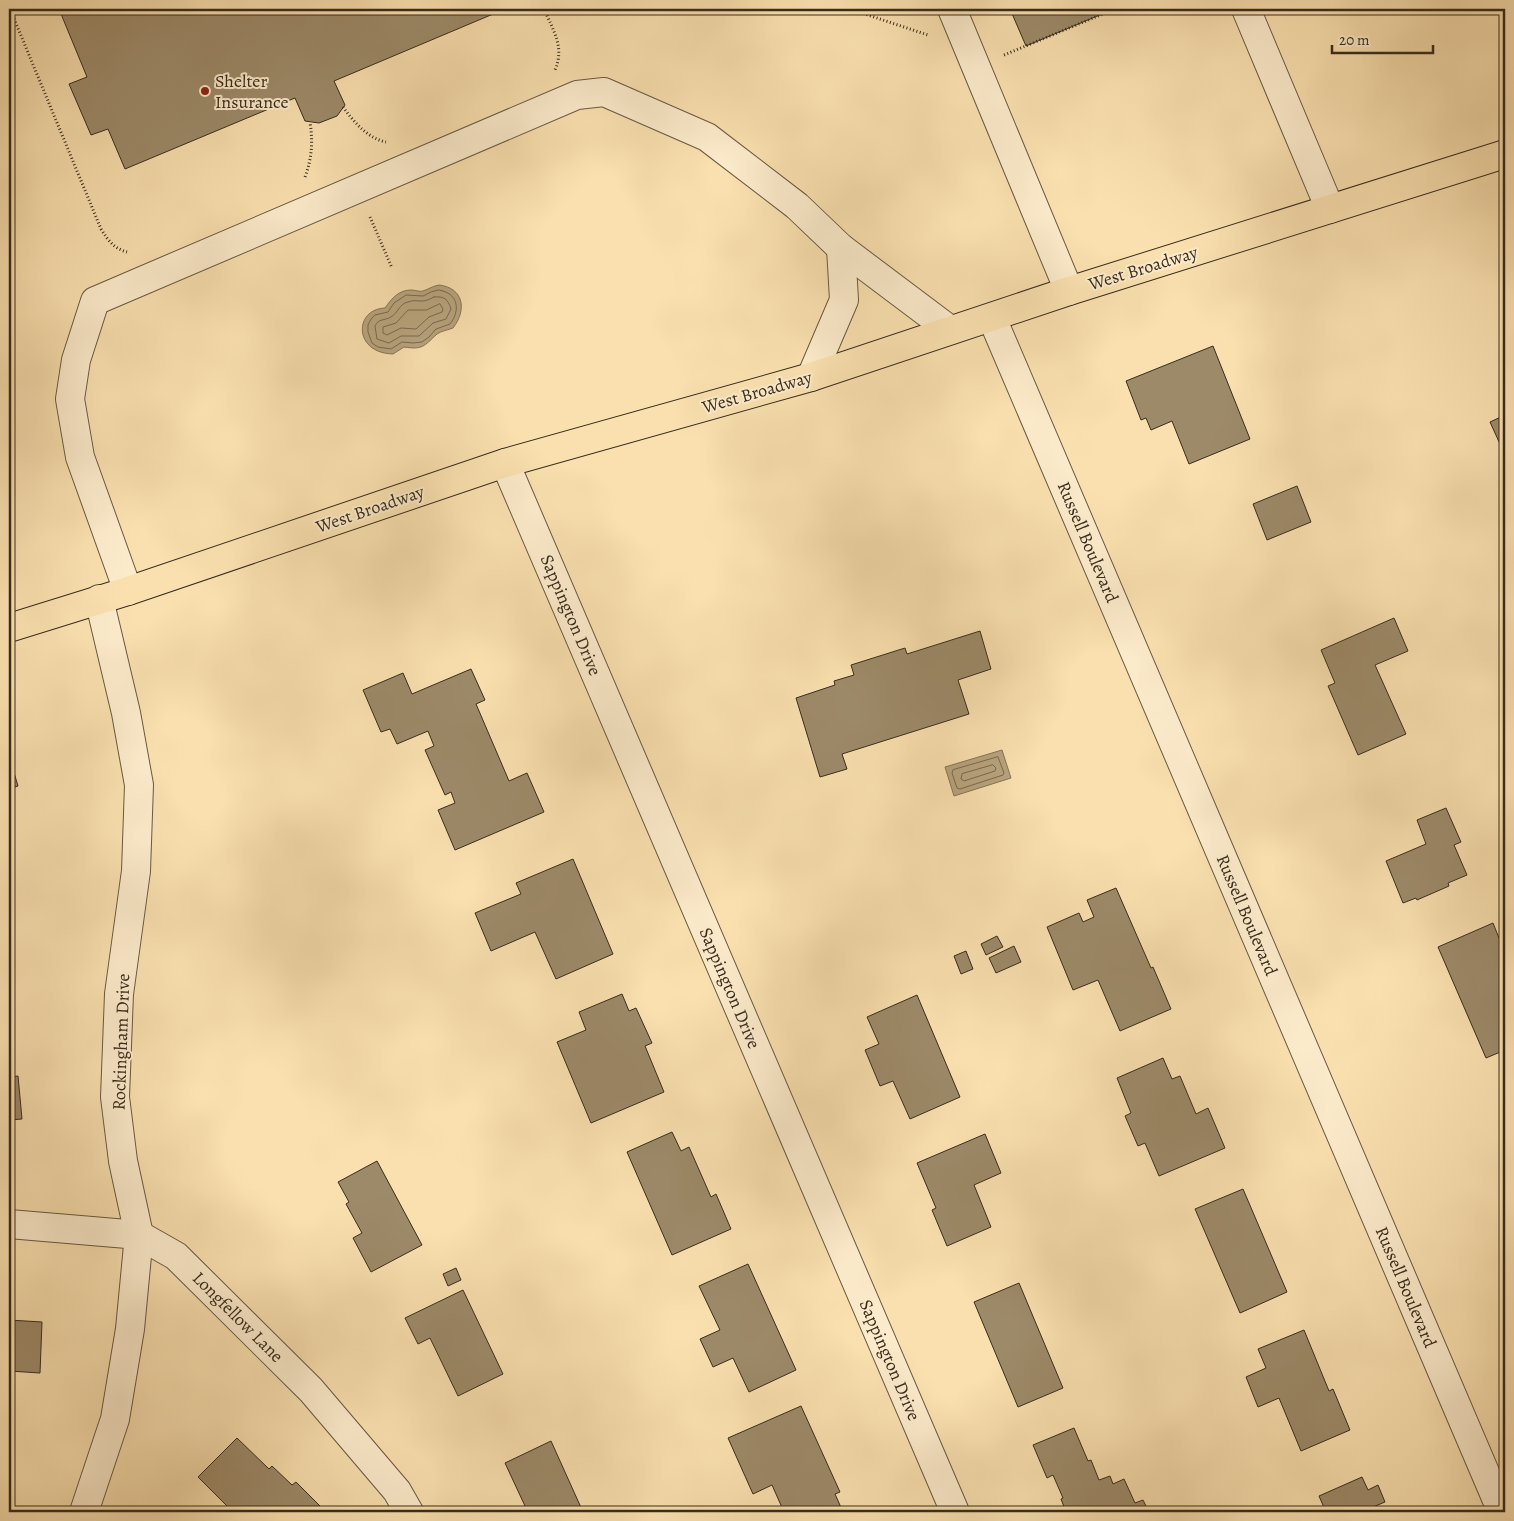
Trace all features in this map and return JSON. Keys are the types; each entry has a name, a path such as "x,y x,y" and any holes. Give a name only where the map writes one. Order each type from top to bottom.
{"main road":[{"name":"West Broadway","path":"9,628 128,591 505,463 811,377 1069,291 1505,154"}],"street":[{"path":"952,9 1069,291"},
{"path":"1246,9 1330,209"},
{"path":"128,591 80,457 70,399 76,360 95,301 576,95 604,92 707,137 797,206 841,248 950,330"},
{"path":"811,377 844,300 841,248"},
{"name":"Russell Boulevard","path":"992,318 1502,1505"},
{"name":"Sappington Drive","path":"505,463 955,1512"},
{"name":"Rockingham Drive","path":"84,1512 115,1419 130,1329 139,1236 123,1161 116,1097 119,994 136,871 138,785 126,713 99,599"},
{"name":"Longfellow Lane","path":"9,1224 139,1236 176,1256 311,1390 398,1491 409,1512"}],"path":[{"path":"10,9 101,229 108,241 118,249 136,253"},
{"path":"544,9 559,46 560,60 554,73"},
{"path":"850,9 932,36"},
{"path":"1000,57 1115,9"},
{"path":"343,107 363,130 386,143"},
{"path":"303,183 310,165 313,147 310,122"},
{"path":"357,189 392,268"}],"water":[{"path":"439,285 454,290 461,301 460,314 453,328 439,333 423,346 415,348 404,347 393,354 380,352 371,347 362,331 363,323 368,315 375,310 385,308 393,298 403,291 422,291"},
{"path":"1002,750 1011,778 954,796 945,767"}],"building":[{"name":"Shelter Insurance","path":"59,9 505,9 334,81 345,105 337,116 319,123 305,121 295,98 125,169 108,129 91,135 69,84 87,77"},
{"path":"1010,9 1114,9 1026,46"},
{"path":"1213,346 1250,439 1189,464 1172,421 1151,430 1146,418 1141,420 1126,381"},
{"path":"1505,415 1505,455 1490,422"},
{"path":"1297,486 1311,522 1267,540 1253,504"},
{"path":"1394,618 1408,651 1375,665 1406,734 1358,755 1328,686 1335,683 1321,650"},
{"path":"980,631 991,669 958,680 969,714 842,754 847,769 820,777 796,698 835,685 834,681 854,675 851,665 905,648 907,654"},
{"path":"471,669 485,700 476,704 509,781 527,773 544,812 455,850 438,810 455,803 451,792 445,795 425,750 434,746 428,731 397,744 390,729 381,732 363,690 403,673 412,694"},
{"path":"9,756 18,786 9,789"},
{"path":"1446,808 1461,842 1454,845 1467,875 1448,883 1449,886 1417,900 1416,898 1403,903 1386,861 1426,844 1417,820"},
{"path":"573,859 613,954 556,979 535,932 491,951 475,913 521,894 516,883"},
{"path":"1116,888 1171,1009 1120,1031 1098,980 1073,990 1047,927 1079,913 1083,922 1094,917 1087,900"},
{"path":"1493,923 1505,953 1505,1050 1486,1058 1438,947"},
{"path":"9,925 11,1004 9,1004"},
{"path":"997,936 1003,947 986,955 981,944"},
{"path":"1014,946 1021,962 996,973 989,958"},
{"path":"966,951 973,969 961,974 954,956"},
{"path":"622,994 629,1011 636,1008 652,1043 645,1046 664,1092 591,1123 557,1042 586,1030 579,1012"},
{"path":"917,995 960,1097 910,1119 893,1081 880,1086 865,1050 879,1044 867,1017"},
{"path":"1163,1058 1172,1079 1180,1076 1196,1114 1208,1108 1225,1148 1159,1176 1145,1143 1138,1146 1125,1116 1131,1113 1117,1078"},
{"path":"18,1076 22,1119 9,1120 9,1077"},
{"path":"672,1132 681,1151 689,1147 711,1197 716,1194 731,1229 672,1255 627,1152"},
{"path":"985,1134 1001,1173 974,1185 991,1227 947,1246 932,1210 936,1208 917,1163"},
{"path":"377,1161 422,1245 371,1272 353,1238 362,1233 346,1204 349,1202 338,1182"},
{"path":"1243,1189 1287,1292 1240,1313 1195,1209"},
{"path":"748,1264 796,1370 749,1392 733,1358 713,1367 700,1339 720,1330 699,1286"},
{"path":"456,1268 461,1280 448,1286 443,1274"},
{"path":"1019,1283 1063,1388 1018,1407 974,1302"},
{"path":"463,1290 503,1374 458,1396 430,1338 418,1344 405,1318"},
{"path":"9,1320 42,1322 40,1373 9,1371"},
{"path":"1304,1330 1329,1391 1333,1389 1350,1430 1301,1451 1279,1398 1258,1407 1246,1377 1266,1368 1258,1349"},
{"path":"801,1406 840,1492 835,1494 843,1512 784,1512 772,1485 753,1494 728,1438"},
{"path":"1074,1428 1088,1461 1091,1460 1099,1480 1110,1476 1113,1484 1124,1479 1135,1503 1143,1500 1149,1512 1066,1512 1061,1499 1063,1498 1053,1475 1047,1478 1033,1445"},
{"path":"237,1438 269,1469 272,1466 292,1485 296,1482 321,1507 316,1512 233,1512 198,1477"},
{"path":"551,1441 583,1512 526,1512 523,1507 525,1506 505,1463"},
{"path":"1362,1477 1368,1490 1378,1485 1385,1502 1373,1507 1376,1512 1326,1512 1319,1496"}],"place":[{"name":"Shelter Insurance","path":"205,91"}]}
